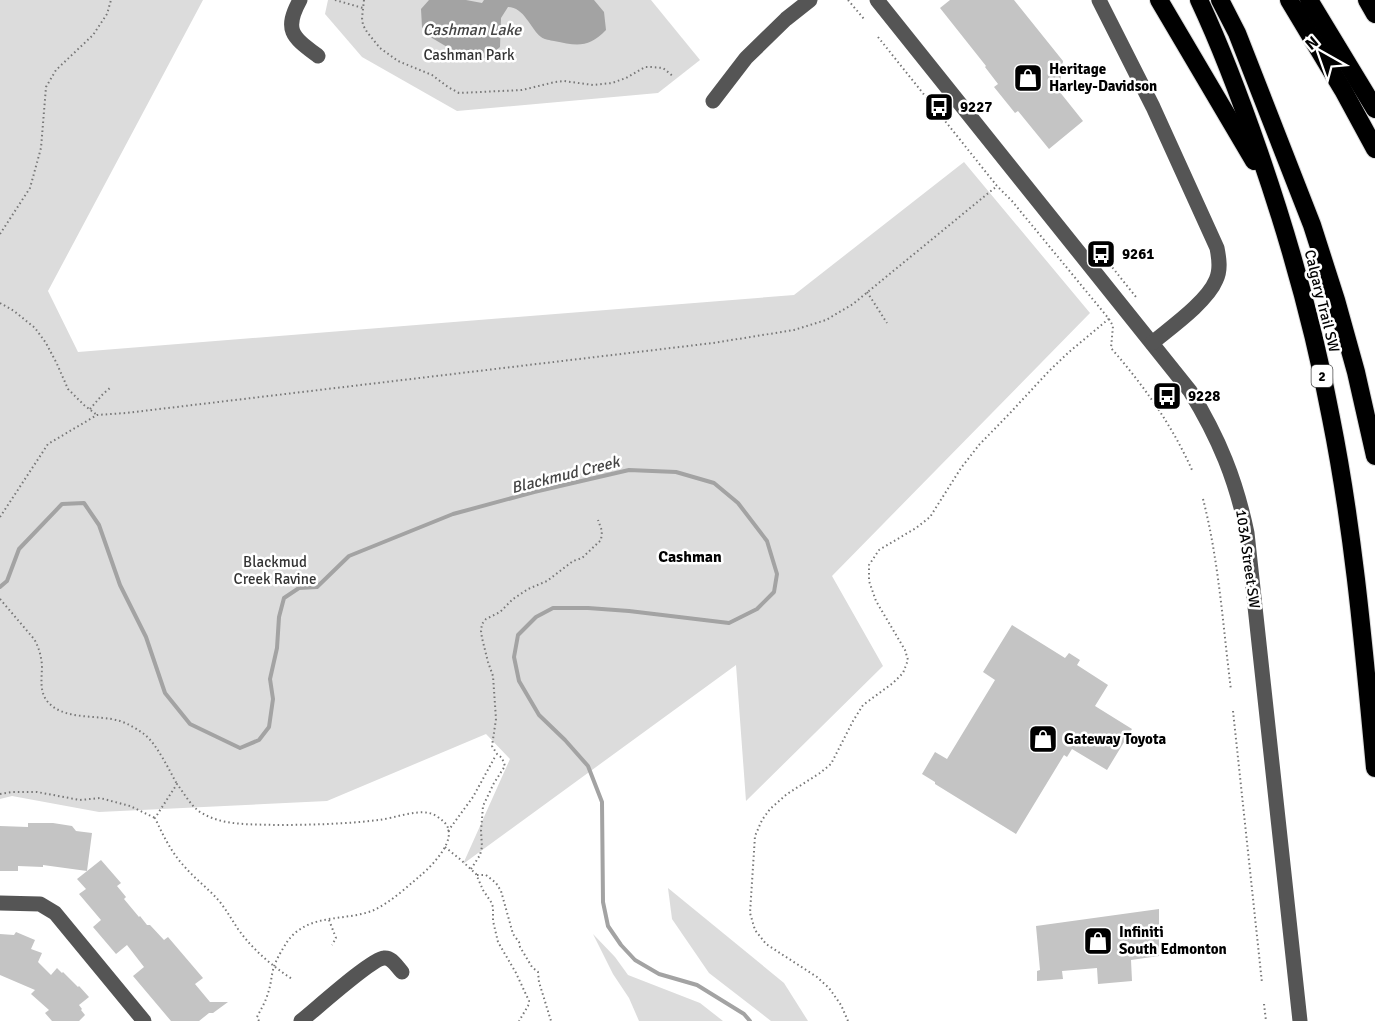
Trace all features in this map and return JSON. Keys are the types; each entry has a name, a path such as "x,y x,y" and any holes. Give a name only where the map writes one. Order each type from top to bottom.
{"highway":[{"path":"1159,0 1274,195"},
{"name":"Calgary Trail SW","path":"1199,0 1239,92 1274,195 1298,272 1315,343 1332,419 1348,521 1375,768"},
{"path":"1220,0 1237,33 1312,225 1356,372 1375,456"},
{"path":"1289,0 1375,149"},
{"path":"1309,0 1375,109"},
{"path":"1367,0 1375,14"}],"street":[{"path":"300,0 292,15 291,27 299,41 318,56"},
{"path":"713,101 746,58 786,19 810,0"},
{"name":"103A Street SW","path":"877,0 1190,391 1216,436 1227,462 1247,533 1300,1021"},
{"path":"1099,0 1153,107 1217,248 1219,266 1216,281 1203,300 1152,343"},
{"path":"0,903 40,904 55,913 144,1021"},
{"path":"301,1021 378,960 390,959 402,972"}],"path":[{"path":"0,234 30,188 41,148 46,87 56,70 93,35 107,14 111,0"},
{"path":"334,0 363,8"},
{"path":"364,0 363,25 380,48 398,61 432,75 459,93 522,90 564,81 601,84 621,80 645,67 663,68 674,77"},
{"path":"848,0 864,19"},
{"path":"878,37 997,186 1110,318 1113,326 1111,348 1134,374 1167,422 1192,470"},
{"path":"0,517 48,444 97,415 713,343 794,330 826,320 853,304 997,186"},
{"path":"1104,257 1136,297 1134,299"},
{"path":"867,292 886,323"},
{"path":"0,303 35,328 46,343 68,388 97,415"},
{"path":"848,1021 841,1005 829,988 766,944 755,930 750,913 755,836 770,809 787,794 820,774 831,764 863,705 903,673 908,660 905,650 876,601 869,581 869,565 879,550 930,517 961,468 979,445 1062,358 1110,318"},
{"path":"90,409 110,388"},
{"path":"1203,499 1215,562 1231,690"},
{"path":"471,869 482,847 483,806 505,766 502,758 492,746 496,719 493,676 480,631 482,624 486,619 500,612 513,599 547,581 573,561 582,558 601,540 602,531 598,520"},
{"path":"0,599 34,639 38,647 42,664 41,688 50,705 63,713 111,719 135,728 152,742 177,784 198,810 232,823 264,825 327,825 431,813 447,825 445,848 440,855 424,873 389,901 365,913 313,923 294,934 274,967 268,994 257,1017 258,1021"},
{"path":"1233,711 1262,983"},
{"path":"448,831 473,797 497,754"},
{"path":"155,818 177,784"},
{"path":"0,794 37,792 80,800 100,798 130,806 155,818 175,855 214,895 251,945 274,967 292,979"},
{"path":"445,848 476,874 491,902 498,942 528,997 528,1006 519,1021"},
{"path":"476,874 486,875 496,883 501,891 513,934 532,967 538,972 551,1021"},
{"path":"329,919 336,938 332,945"},
{"path":"1264,1004 1266,1021"}],"green space":[{"name":"Blackmud Creek Ravine","path":"0,0 203,0 48,291 78,352 794,295 964,162 1090,313 832,576 883,666 746,801 736,665 463,864 510,759 486,734 327,801 99,812 12,796 0,799"},
{"name":"Cashman Park","path":"328,0 651,0 700,60 658,93 457,111 362,57 325,14"},
{"path":"668,888 784,983 808,1021 771,1021 709,973 672,919"},
{"path":"593,934 628,975 700,1003 723,1021 639,1021 629,998 613,974"}],"water":[{"name":"Cashman Lake","path":"429,0 466,0 482,3 484,0 594,0 604,12 606,30 588,43 569,44 547,40 537,33 518,10 508,7 501,18 500,47 487,58 464,57 432,38 422,27 421,9"}],"building":[{"name":"Heritage Harley-Davidson","path":"950,0 1014,0 1063,61 1059,91 1083,121 1049,149 1018,111 1015,113 994,87 998,84 986,66 940,8"},
{"name":"Gateway Toyota","path":"1012,625 1065,658 1069,653 1080,660 1077,665 1108,685 1095,706 1132,729 1107,770 1072,749 1067,757 1064,755 1016,834 922,774 935,752 947,759 995,680 983,672"},
{"path":"28,823 53,823 72,826 76,831 92,833 87,871 43,865 43,867 18,866 18,871 0,871 0,826 28,827"},
{"path":"101,860 121,883 117,886 126,897 124,899 139,917 164,940 168,937 203,978 195,984 210,1002 228,1002 199,1021 171,1021 133,976 144,967 127,945 116,954 93,927 101,920 79,894 86,889 77,879"},
{"name":"Infiniti South Edmonton","path":"1159,909 1159,956 1131,960 1132,981 1098,984 1097,968 1062,971 1063,979 1037,981 1037,971 1040,970 1036,926"},
{"path":"16,932 35,940 31,949 42,953 38,962 51,975 57,968 89,997 79,1005 85,1015 79,1021 52,1021 45,1013 49,1010 31,994 35,990 0,975 0,934 14,935"}],"waterway":[{"name":"Blackmud Creek","path":"0,587 7,581 19,549 62,504 84,503 99,525 120,585 146,637 165,693 190,724 240,748 259,740 269,727 273,699 270,679 284,598 299,588 317,587 349,556 453,514 629,470 676,472 714,483 738,503 767,541 777,574 774,592 757,609 729,623 629,611 553,608 536,617 518,635 514,657 519,681 539,715 588,766 602,802 603,902 608,926 635,960 659,974 697,985 744,1014 750,1021"}],"place":[{"name":"Heritage Harley-Davidson","path":"1028,78"},
{"name":"9227","path":"939,107"},
{"name":"9261","path":"1101,254"},
{"name":"9228","path":"1167,396"},
{"name":"Gateway Toyota","path":"1043,739"},
{"name":"Infiniti South Edmonton","path":"1098,941"}],"district":[{"name":"Cashman","path":"690,556"}]}
